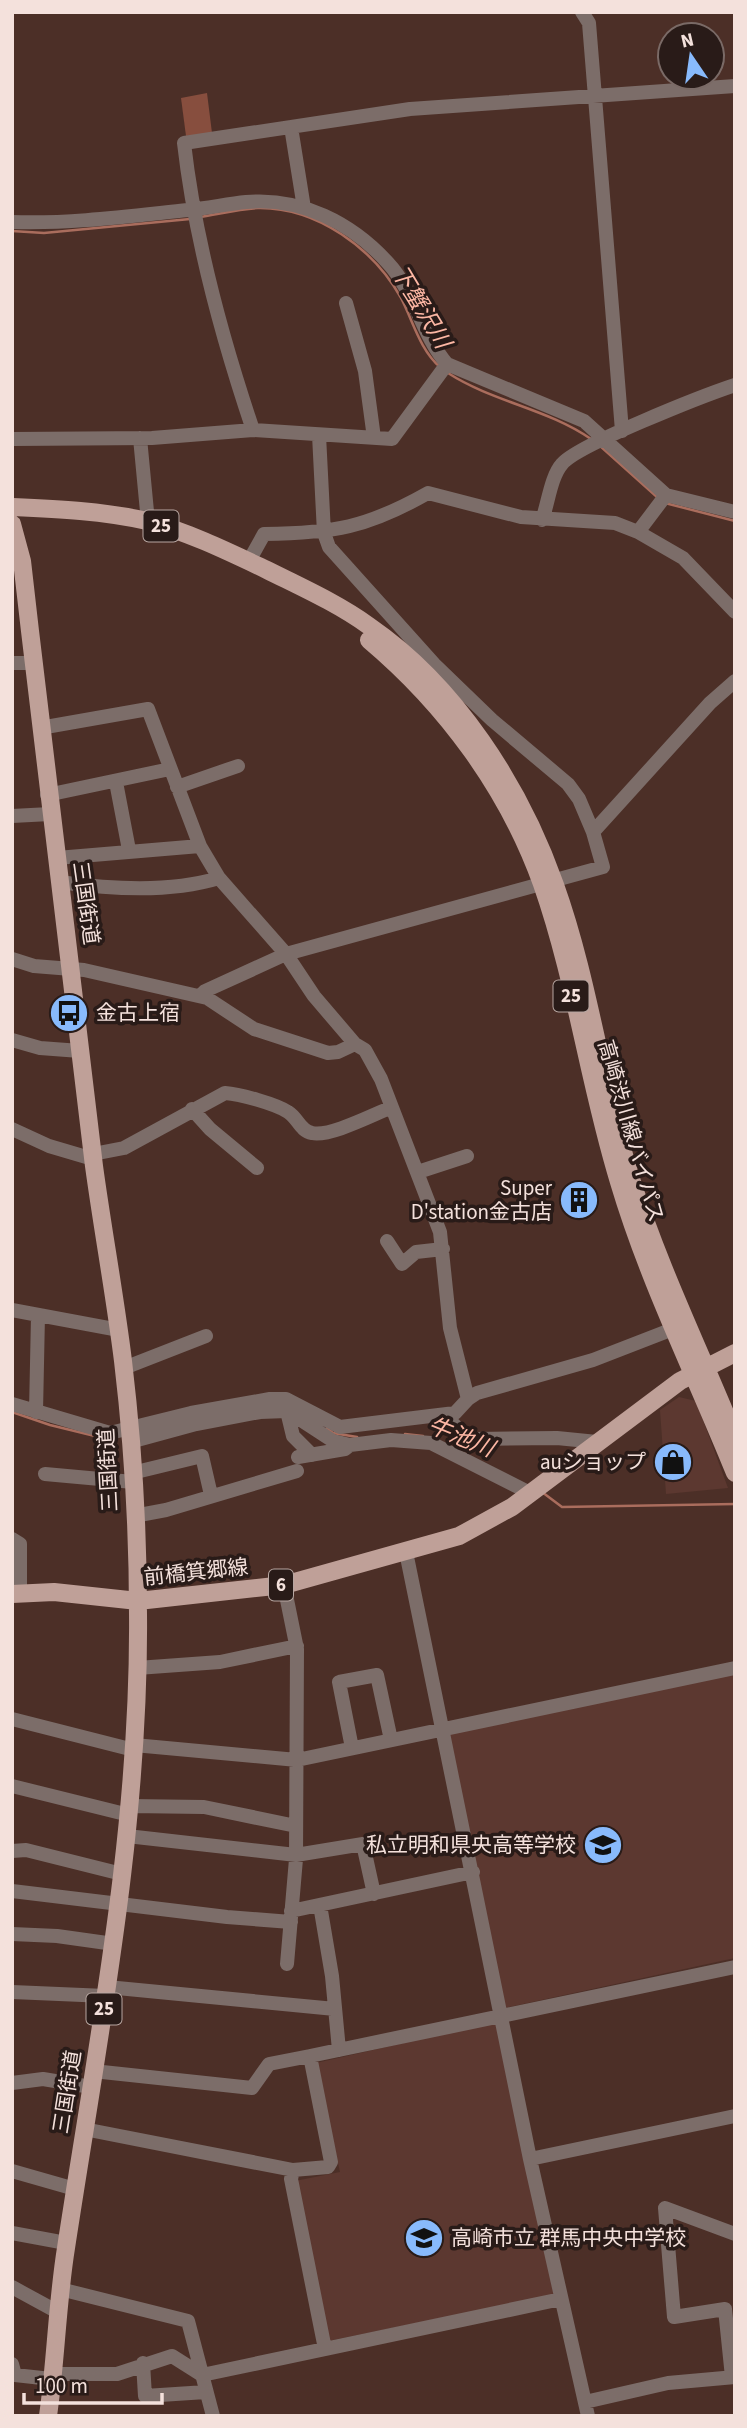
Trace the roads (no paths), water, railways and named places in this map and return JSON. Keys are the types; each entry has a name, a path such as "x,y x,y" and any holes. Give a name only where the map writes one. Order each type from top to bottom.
{"main road":[{"name":"高崎渋川線バイパス","path":"12,507 101,513 148,522 249,561 299,586 377,647 445,716 498,790 548,882 631,1179 735,1473"},
{"name":"三国街道","path":"12,524 22,561 47,795 72,970 93,1156 124,1368 133,1477 138,1601 138,1668 127,1836 107,1991 56,2311 48,2416"},
{"name":"高崎渋川線バイパス","path":"548,882 619,1183 673,1329 735,1437"},
{"name":"前橋箕郷線","path":"16,1594 54,1592 138,1601 284,1585 406,1552 478,1527 535,1489 698,1370 735,1353"}],"street":[{"path":"582,12 589,23 622,432"},
{"path":"253,430 235,376 192,210 184,143 410,109 735,86"},
{"path":"291,127 304,208"},
{"path":"12,222 192,210 249,202 304,208 346,226 370,244 391,265 409,292 435,351 447,364 584,421 606,438 666,495 735,512"},
{"path":"346,303 365,371 374,438"},
{"path":"12,439 140,438 253,430 392,439 447,364"},
{"path":"542,520 560,465 606,438 735,385"},
{"path":"200,996 286,954 603,867 593,832 579,799 568,784 492,720 434,664 329,547 324,533 319,435"},
{"path":"140,438 148,522"},
{"path":"249,561 264,534 324,533 381,518 428,493 542,520 615,523 638,532 683,558 735,612"},
{"path":"638,532 666,495"},
{"path":"12,663 32,663"},
{"path":"593,832 710,704 735,681"},
{"path":"40,728 148,709 200,846 219,878 286,954 314,996 355,1044 365,1050 381,1079 390,1108 435,1215 443,1249 450,1328 468,1399"},
{"path":"177,787 238,765"},
{"path":"47,795 170,769"},
{"path":"116,782 129,850"},
{"path":"12,816 50,814"},
{"path":"57,858 200,846"},
{"path":"59,882 105,888 197,884 219,878"},
{"path":"12,959 34,966 72,970 200,996 254,1029 328,1053 338,1052 355,1044"},
{"path":"12,1040 40,1048 80,1051"},
{"path":"12,1129 49,1146 93,1156 124,1148 215,1096 236,1094 289,1112 311,1133 324,1133 390,1108"},
{"path":"192,1109 210,1129 257,1168"},
{"path":"418,1172 467,1156"},
{"path":"387,1241 402,1265 416,1252 443,1249"},
{"path":"12,1310 119,1330"},
{"path":"36,1412 38,1315"},
{"path":"130,1435 191,1413 270,1399 296,1403 340,1427 445,1415 454,1413 477,1393 593,1360 673,1329"},
{"path":"124,1368 206,1336"},
{"path":"12,1404 110,1433 130,1435 260,1412 287,1411 333,1441 350,1445 413,1440 431,1443 535,1489"},
{"path":"287,1411 302,1461"},
{"path":"445,1415 463,1434 475,1439 557,1438 597,1442"},
{"path":"367,1425 369,1443"},
{"path":"134,1516 166,1510 302,1461 345,1449 350,1445"},
{"path":"45,1474 133,1477 202,1456 211,1495"},
{"path":"12,1539 20,1544 16,1594"},
{"path":"406,1552 530,2159 586,2409 668,2383 734,2377 725,2309 674,2317 665,2208 735,2234"},
{"path":"284,1585 296,1646 297,1760 296,1855 287,1964"},
{"path":"138,1668 220,1662 296,1646"},
{"path":"12,1719 126,1748 134,1745 297,1760 735,1668"},
{"path":"352,1748 339,1682 377,1675 391,1740"},
{"path":"12,1786 129,1810 204,1807 296,1826"},
{"path":"127,1836 296,1855 363,1844 374,1894"},
{"path":"12,1851 26,1850 122,1874"},
{"path":"12,1891 118,1905 291,1916 320,1905 473,1872"},
{"path":"320,1905 339,2050"},
{"path":"12,1934 57,1936 114,1944"},
{"path":"12,2083 43,2078 92,2079 251,2088 269,2064 735,1967"},
{"path":"12,1992 107,1991 335,2009"},
{"path":"84,2129 293,2170 328,2166 331,2162 310,2056"},
{"path":"530,2159 735,2116"},
{"path":"293,2170 291,2179 325,2349"},
{"path":"12,2171 75,2189"},
{"path":"12,2233 66,2243"},
{"path":"12,2287 56,2311"},
{"path":"60,2289 188,2321 213,2416"},
{"path":"12,2364 15,2375 117,2374 143,2363 172,2356 202,2375 561,2299"},
{"path":"143,2363 145,2396 206,2392"}],"waterway":[{"name":"下蟹沢川","path":"200,217 258,208 280,210 322,223 342,234 376,263 390,280 422,344 440,367"},
{"name":"下蟹沢川","path":"12,231 44,233 190,219"},
{"name":"下蟹沢川","path":"448,373 483,391 557,420 591,439"},
{"name":"下蟹沢川","path":"599,445 657,497"},
{"name":"下蟹沢川","path":"665,503 735,521"},
{"name":"牛池川","path":"12,1412 103,1438"},
{"name":"牛池川","path":"327,1428 333,1433 357,1437"},
{"name":"牛池川","path":"405,1434 423,1436"},
{"name":"牛池川","path":"542,1492 562,1507 735,1504"}],"place":[{"name":"金古上宿","path":"69,1013"},
{"name":"Super D'station金古店","path":"579,1200"},
{"name":"auショップ","path":"673,1462"},
{"name":"私立明和県央高等学校","path":"603,1845"},
{"name":"高崎市立 群馬中央中学校","path":"424,2238"}]}
